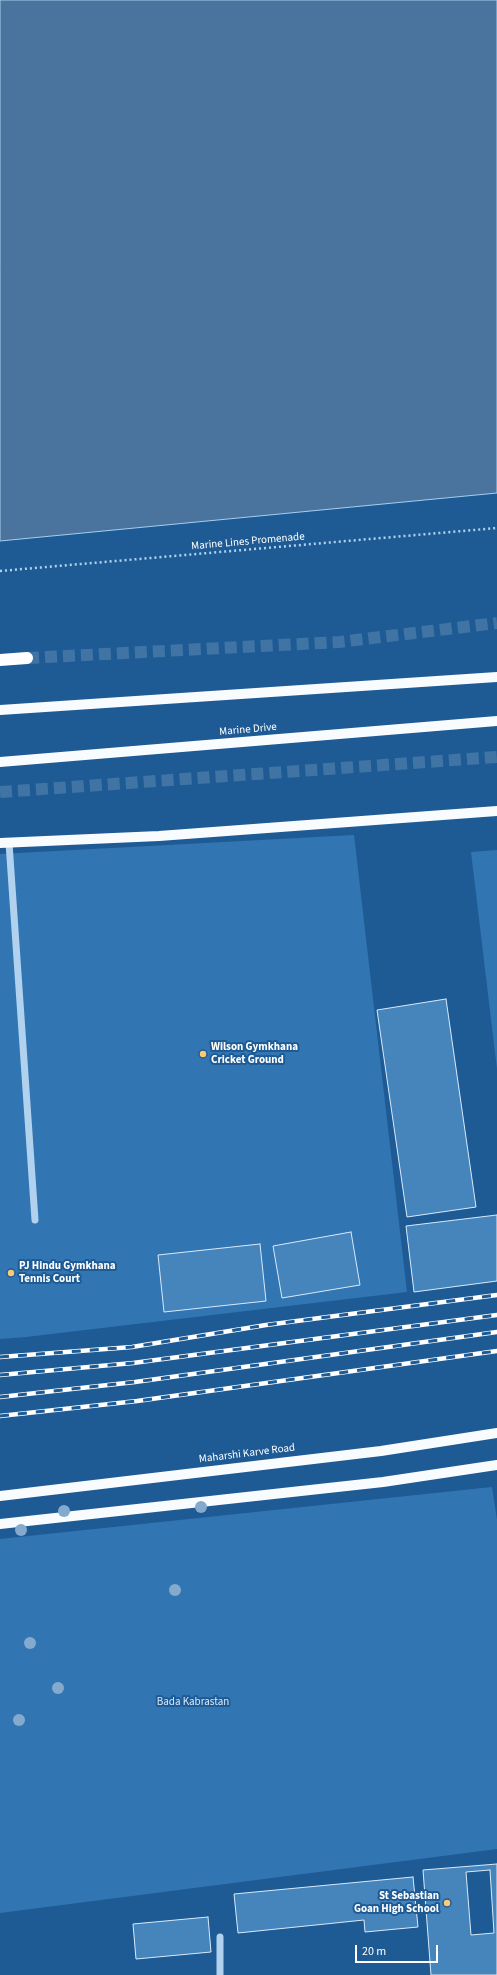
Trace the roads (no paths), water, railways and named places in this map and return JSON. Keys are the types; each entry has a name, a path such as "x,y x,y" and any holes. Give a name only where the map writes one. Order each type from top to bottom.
{"highway":[{"path":"0,660 27,658"}],"main road":[{"path":"0,710 497,677"},
{"name":"Marine Drive","path":"0,762 497,721"},
{"path":"4,843 159,836 497,811"},
{"name":"Maharshi Karve Road","path":"0,1496 373,1452 497,1433"},
{"path":"0,1524 383,1482 497,1465"}],"street":[{"path":"4,843 35,1220"},
{"path":"220,1937 220,1975"}],"tunnel":[{"path":"27,658 339,642 497,623"},
{"path":"0,792 497,757"}],"railway":[{"path":"0,1357 132,1347 266,1325 497,1295"},
{"path":"0,1375 133,1363 497,1315"},
{"path":"0,1397 135,1382 497,1332"},
{"path":"0,1416 137,1401 497,1351"}],"place":[{"name":"Wilson Gymkhana Cricket Ground","path":"203,1054"},
{"name":"PJ Hindu Gymkhana Tennis Court","path":"11,1273"},
{"name":"St Sebastian Goan High School","path":"447,1903"}],"park label":[{"name":"Bada Kabrastan","path":"193,1703"}]}
